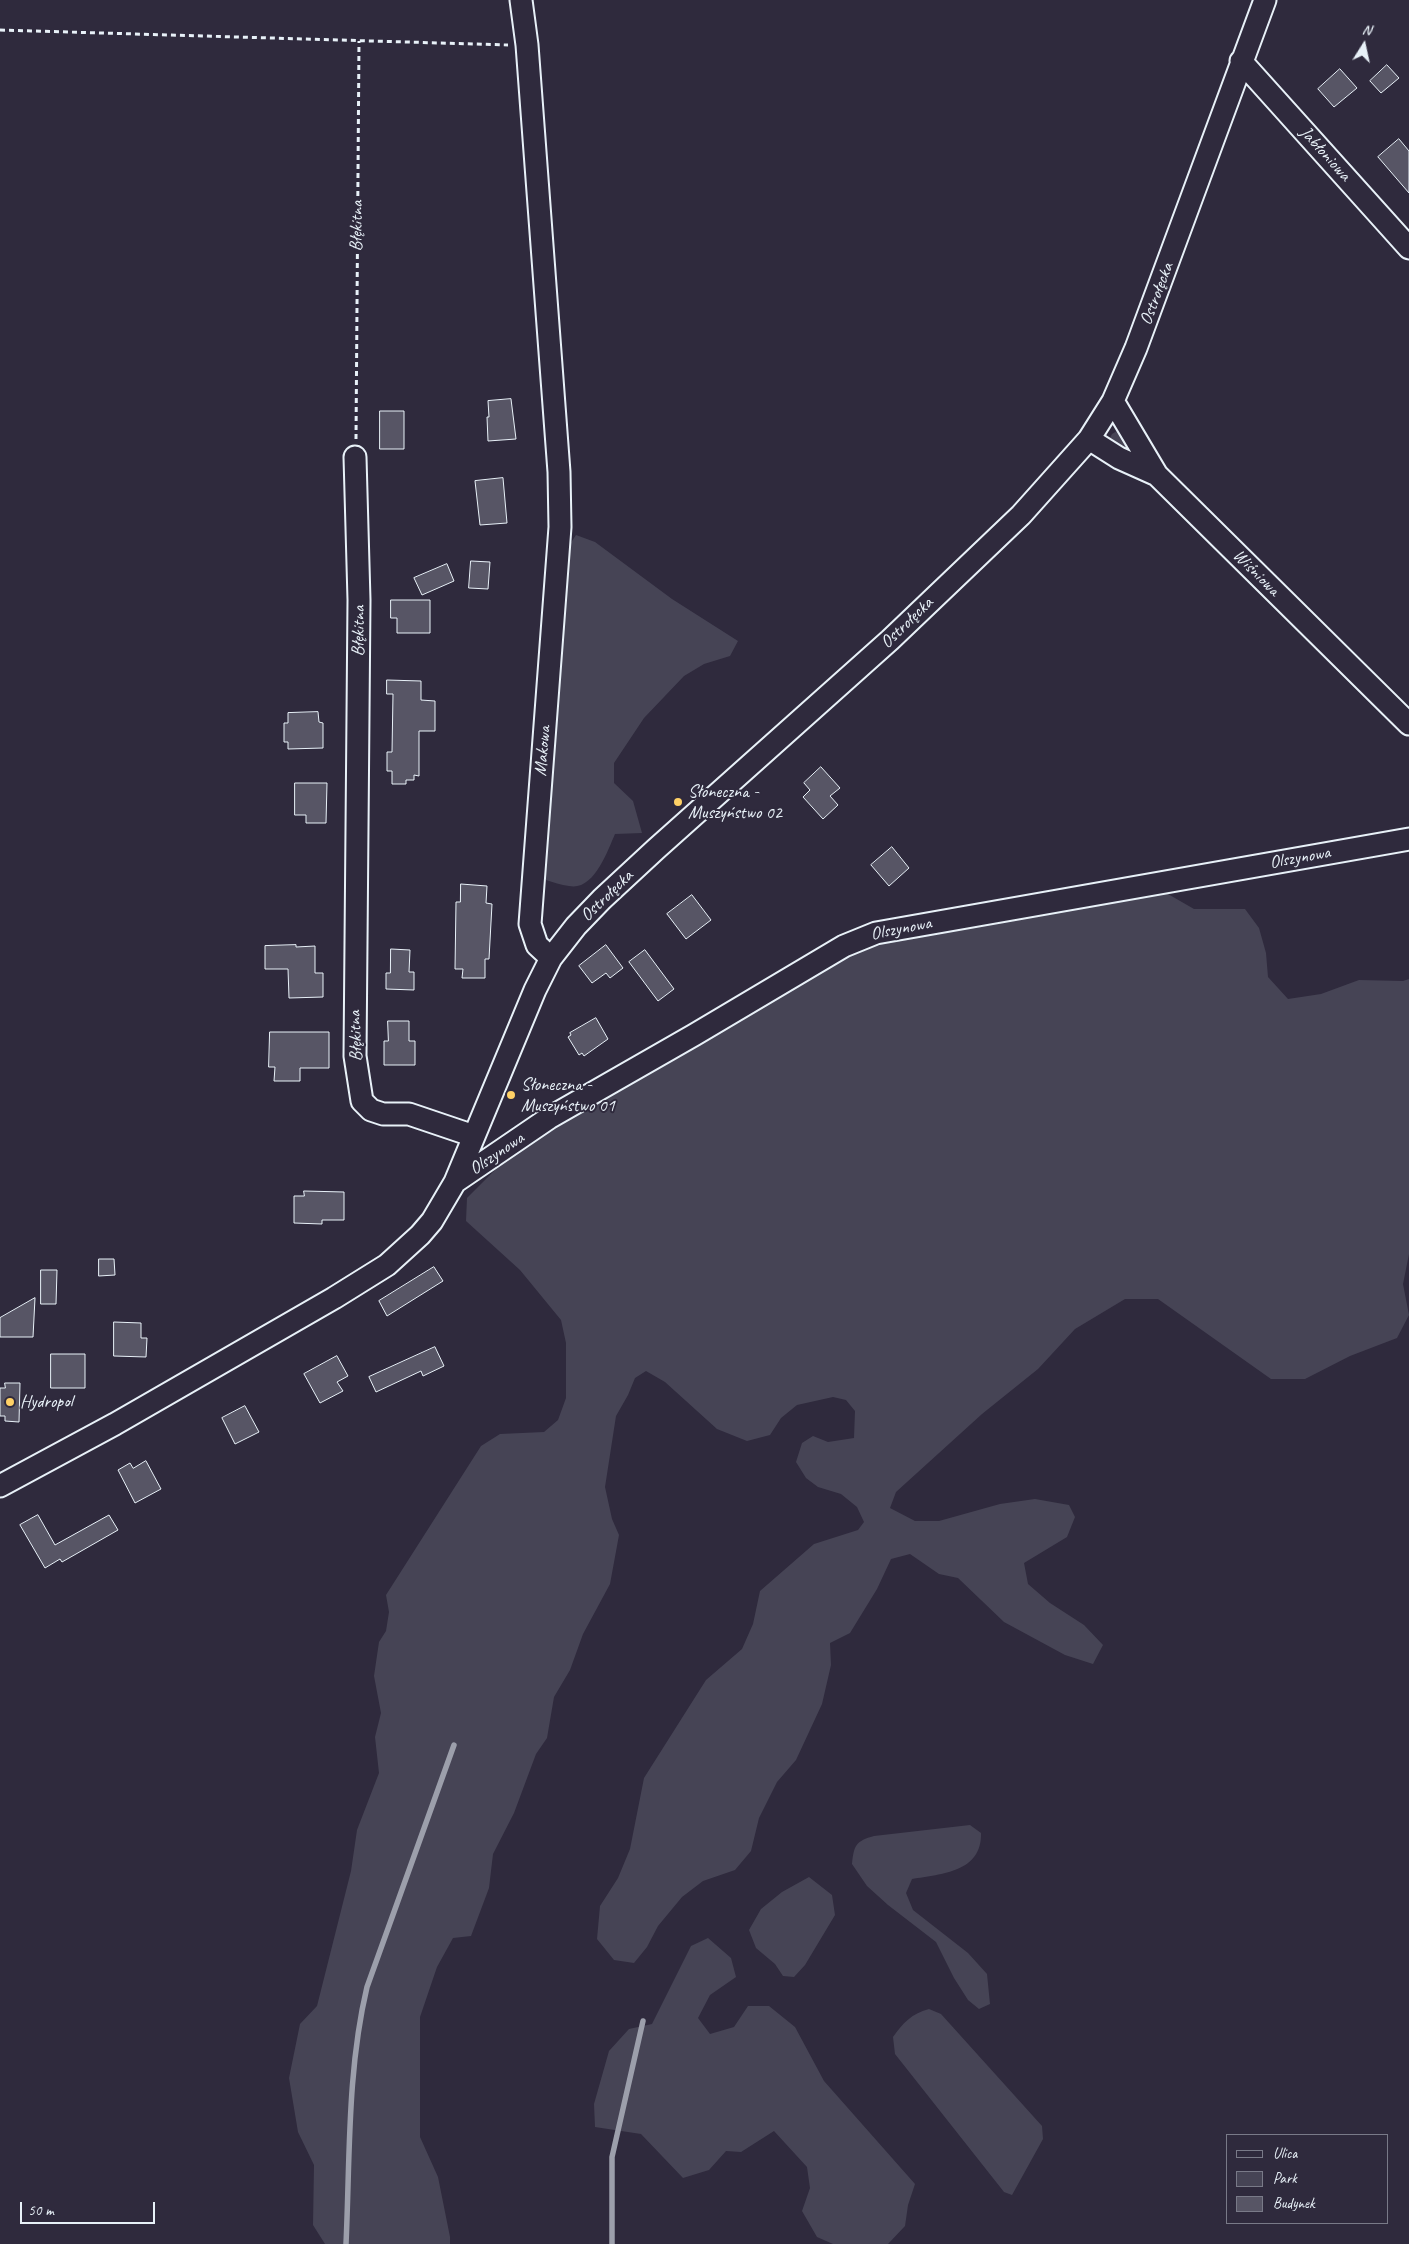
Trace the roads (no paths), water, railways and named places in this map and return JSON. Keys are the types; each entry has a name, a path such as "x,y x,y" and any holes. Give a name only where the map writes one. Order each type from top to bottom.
{"street":[{"name":"Makowa","path":"521,0 559,472 559,537 530,924 537,945 551,958"},
{"name":"Ostrołęcka","path":"0,1486 132,1415 334,1298 388,1265 420,1236 432,1221 455,1182 518,1029 551,958 576,926 602,899 890,640 1021,515 1089,439 1113,401 1136,348 1169,264 1241,61 1265,0"},
{"name":"Jabłoniowa","path":"1241,61 1409,248"},
{"path":"1113,401 1157,475"},
{"name":"Wiśniowa","path":"1089,439 1119,458 1157,475 1409,724"},
{"name":"Błękitna","path":"355,457 359,610 355,1056 362,1101 371,1110 383,1114 409,1114 474,1136"},
{"name":"Olszynowa","path":"455,1182 549,1118 862,937 886,931 1409,839"}],"waterway":[{"path":"346,2244 350,2115 356,2051 367,1987 454,1745"},
{"path":"612,2244 612,2157 643,2021"}],"place":[{"name":"Słoneczna - Muszyństwo 02","path":"678,802"},
{"name":"Słoneczna - Muszyństwo 01","path":"511,1095"},
{"name":"Hydropol","path":"10,1402"}]}
